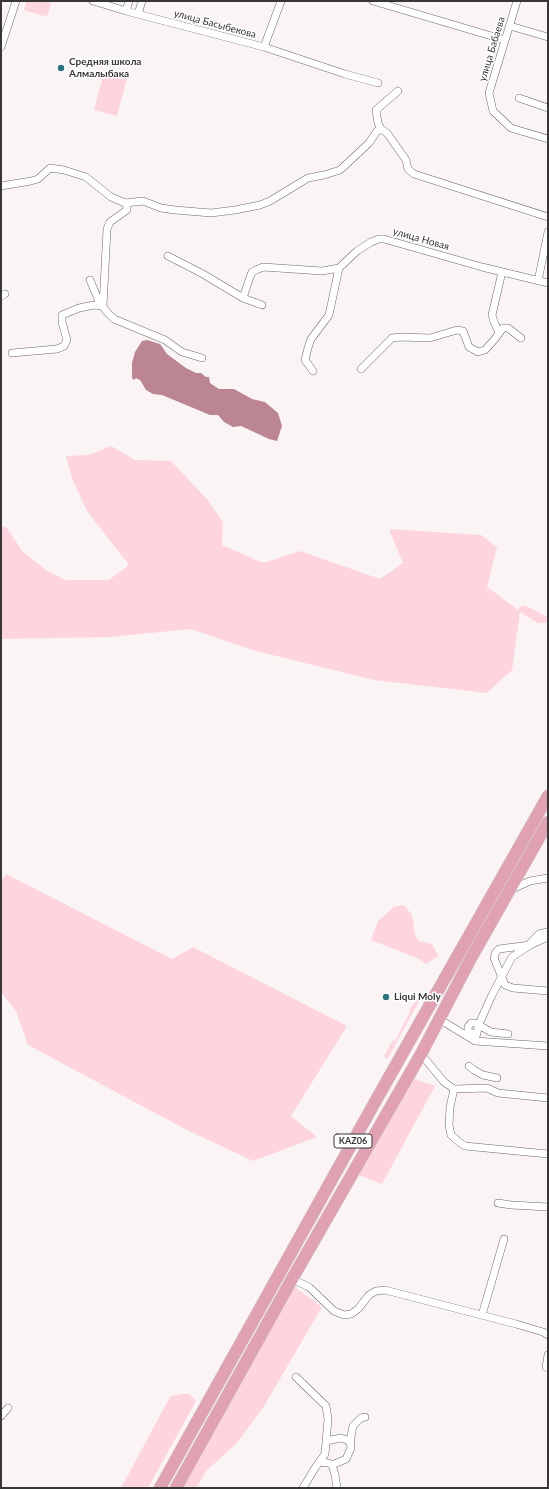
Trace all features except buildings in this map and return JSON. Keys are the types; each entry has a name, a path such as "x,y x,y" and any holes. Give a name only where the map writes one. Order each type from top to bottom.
{"highway":[{"name":"KАZ06","path":"160,1488 548,796"},
{"name":"KАZ06","path":"176,1488 292,1279 421,1054 438,1019 548,822"}],"street":[{"path":"1,47 16,1"},
{"name":"улица Басыбекова","path":"93,1 264,47 345,74 378,83"},
{"path":"126,11 129,1"},
{"path":"138,14 142,1"},
{"path":"264,47 281,1"},
{"path":"373,1 505,40"},
{"name":"улица Бабаева","path":"517,1 489,93 493,111 511,128 548,139"},
{"path":"510,26 548,36"},
{"path":"398,91 376,110 378,123 381,130 387,133 406,160 408,169 414,174 548,217"},
{"path":"519,98 548,108"},
{"path":"102,306 107,229 110,222 126,206 143,201 161,208 211,214 260,205 270,201 308,178 340,170 369,143 377,131 381,130"},
{"path":"1,186 38,179 50,168 64,170 86,177 111,197 126,206"},
{"path":"538,281 548,234"},
{"name":"улица Новая","path":"339,268 357,251 371,242 384,239 502,272 548,283"},
{"path":"168,256 204,274 243,298 262,305"},
{"path":"243,298 252,272 263,267 322,271 339,268 329,315 311,339 308,348 305,360 312,371"},
{"path":"499,332 492,315 502,272"},
{"path":"90,280 102,306 114,319 166,340 182,352 202,358"},
{"path":"12,353 57,349 64,346 67,340 61,317 62,315 79,308 102,306"},
{"path":"361,369 392,338 430,338 457,330 463,331 469,347 478,352 485,350 503,328 508,328 521,338"},
{"path":"510,890 530,881 548,878"},
{"path":"530,945 530,942 539,934 548,932"},
{"path":"476,1038 479,1026 492,995 512,957 530,945 548,937"},
{"path":"530,945 499,949 496,952 494,958 500,970 501,978 505,985 513,988 548,991"},
{"path":"438,1019 476,1038 548,1046"},
{"path":"479,1026 491,1032 508,1034"},
{"path":"421,1054 444,1082 454,1089 487,1088 498,1093 548,1098"},
{"path":"469,1066 483,1075 497,1078"},
{"path":"483,1075 490,1086 498,1093"},
{"path":"454,1089 450,1107 449,1125 451,1135 459,1142 465,1146 548,1154"},
{"path":"498,1203 548,1207"},
{"path":"482,1316 504,1239"},
{"path":"292,1279 309,1287 334,1311 344,1315 351,1314 358,1309 369,1295 376,1291 386,1290 543,1332 548,1335"},
{"path":"548,1355 546,1367 548,1368"},
{"path":"296,1377 326,1406 328,1419 325,1454 306,1480 303,1488"},
{"path":"1,1416 8,1408"},
{"path":"319,1462 329,1463 332,1465 346,1459 351,1448 353,1426 361,1418 365,1417"},
{"path":"326,1441 341,1438 351,1443"},
{"path":"332,1465 337,1488"}],"shaded area":[{"path":"27,1 46,1 51,3 47,17 24,10"},
{"path":"104,72 127,78 117,116 94,110"},
{"path":"147,340 160,344 167,354 186,368 209,377 210,383 219,389 234,389 252,399 265,402 278,413 282,426 277,441 269,439 241,426 233,427 224,422 218,415 210,415 146,390 140,380 136,378 134,380 132,378 132,363 135,352 142,341"},
{"path":"111,446 135,460 171,461 206,498 223,522 222,545 263,563 300,551 380,579 403,563 389,529 481,535 497,547 487,587 518,610 522,606 526,606 548,617 548,623 538,623 520,612 512,670 487,693 374,680 252,650 191,629 110,637 1,639 1,527 6,527 23,552 46,570 65,580 109,580 129,565 87,511 72,478 66,456 89,455"},
{"path":"6,874 172,959 193,947 347,1026 291,1116 317,1137 253,1161 187,1130 28,1045 16,1011 1,992 1,881"},
{"path":"404,905 412,915 415,935 419,941 432,944 438,956 426,964 417,958 371,940 378,921 394,907"},
{"path":"419,997 421,998 388,1058 386,1059 384,1056 393,1040 395,1041 410,1012 409,1010"},
{"path":"415,1079 435,1086 382,1184 356,1174 410,1080"},
{"path":"292,1285 322,1307 264,1406 237,1443 207,1470 196,1488 179,1488"},
{"path":"181,1394 189,1394 196,1401 148,1488 121,1488 170,1397"}],"place":[{"name":"Средняя школа Алмалыбака","path":"61,68"},
{"name":"Liqui Moly","path":"386,997"}]}
